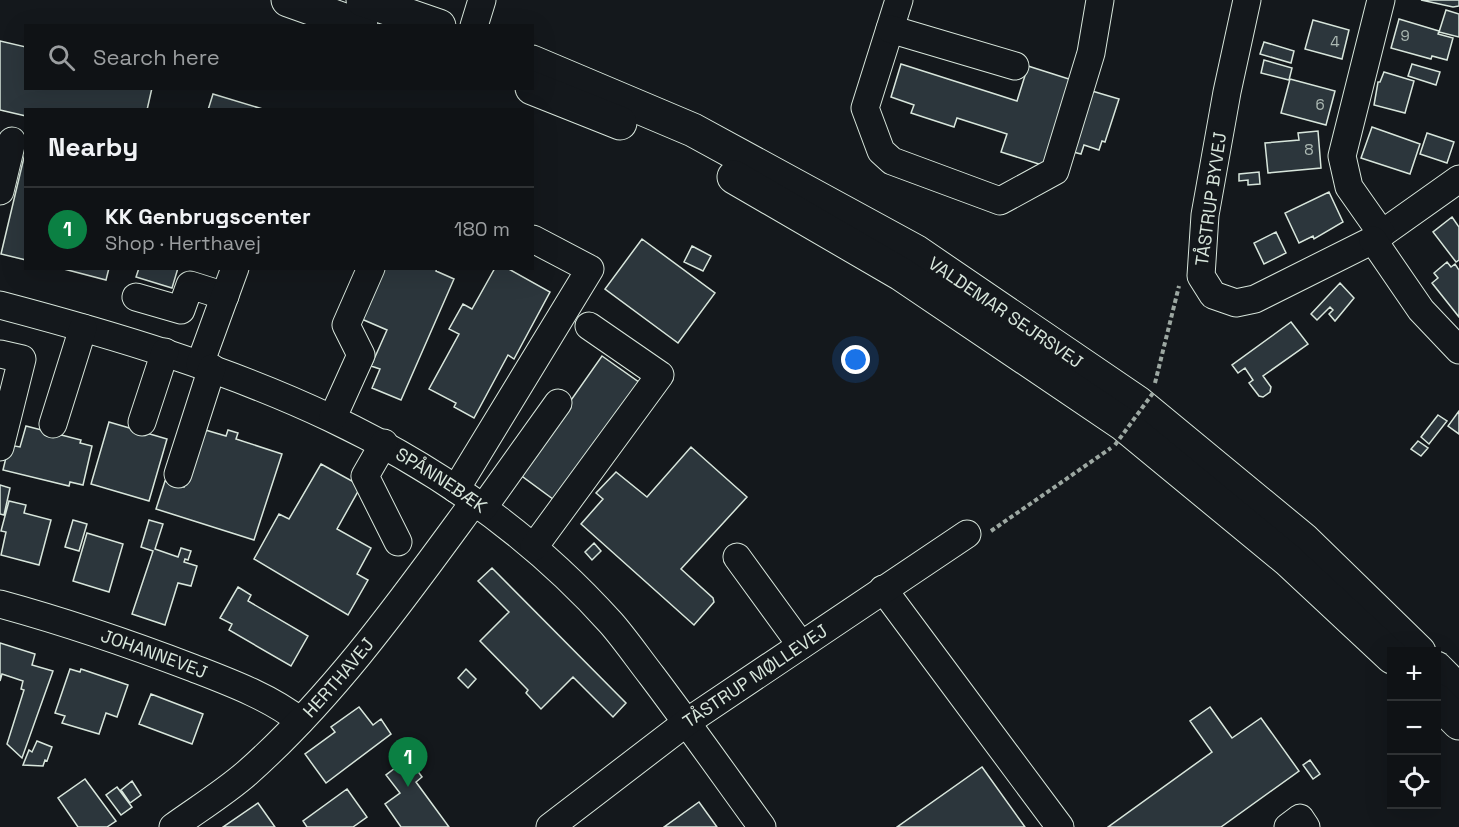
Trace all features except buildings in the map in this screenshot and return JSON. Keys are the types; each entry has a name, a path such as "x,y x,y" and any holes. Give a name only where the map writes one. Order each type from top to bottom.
{"main road":[{"path":"288,0 355,24"},
{"path":"363,0 433,24"},
{"name":"VALDEMAR SEJRSVEJ","path":"534,63 693,130 915,251 1138,403 1304,540 1415,647"},
{"name":"VALDEMAR SEJRSVEJ","path":"534,89 684,148 901,274 1123,424 1288,560 1387,652"},
{"path":"1441,672 1459,691"},
{"path":"1438,701 1459,723"}],"street":[{"path":"475,24 482,0"},
{"path":"899,0 864,108 881,151 892,161 1000,201 1055,171 1091,53 1100,0"},
{"name":"TÅSTRUP BYVEJ","path":"1247,0 1227,92 1205,215 1201,276 1203,283 1219,299 1236,303 1246,301 1378,237 1459,179"},
{"path":"1381,0 1342,156 1349,187 1421,310 1459,350"},
{"path":"890,29 1015,66"},
{"path":"0,191 12,141"},
{"path":"471,499 590,269 534,240"},
{"path":"178,474 233,270"},
{"path":"333,417 361,356 346,325 370,270"},
{"path":"136,297 181,310 190,285 225,296"},
{"name":"SPÅNNEBÆK","path":"1,307 165,352 333,417 384,443 471,499 534,547 611,623 687,722 762,827"},
{"path":"534,547 660,375 590,326"},
{"path":"53,424 83,328"},
{"path":"142,422 165,352"},
{"path":"0,354 22,359 0,447"},
{"path":"471,499 558,403"},
{"path":"384,443 365,476 398,542"},
{"name":"HERTHAVEJ","path":"173,827 247,773 300,721 368,642 471,499"},
{"name":"TÅSTRUP MØLLEVEJ","path":"550,827 687,722 967,534"},
{"path":"737,557 801,645"},
{"path":"883,589 1060,827"},
{"name":"JOHANNEVEJ","path":"0,604 50,618 179,663 230,683 289,712 300,721"},
{"path":"1288,827 1300,818 1306,827"}],"path":[{"path":"967,534 988,534 1115,445 1153,393 1181,278"}],"place":[{"name":"KK Genbrugscenter","path":"408,787"}]}
